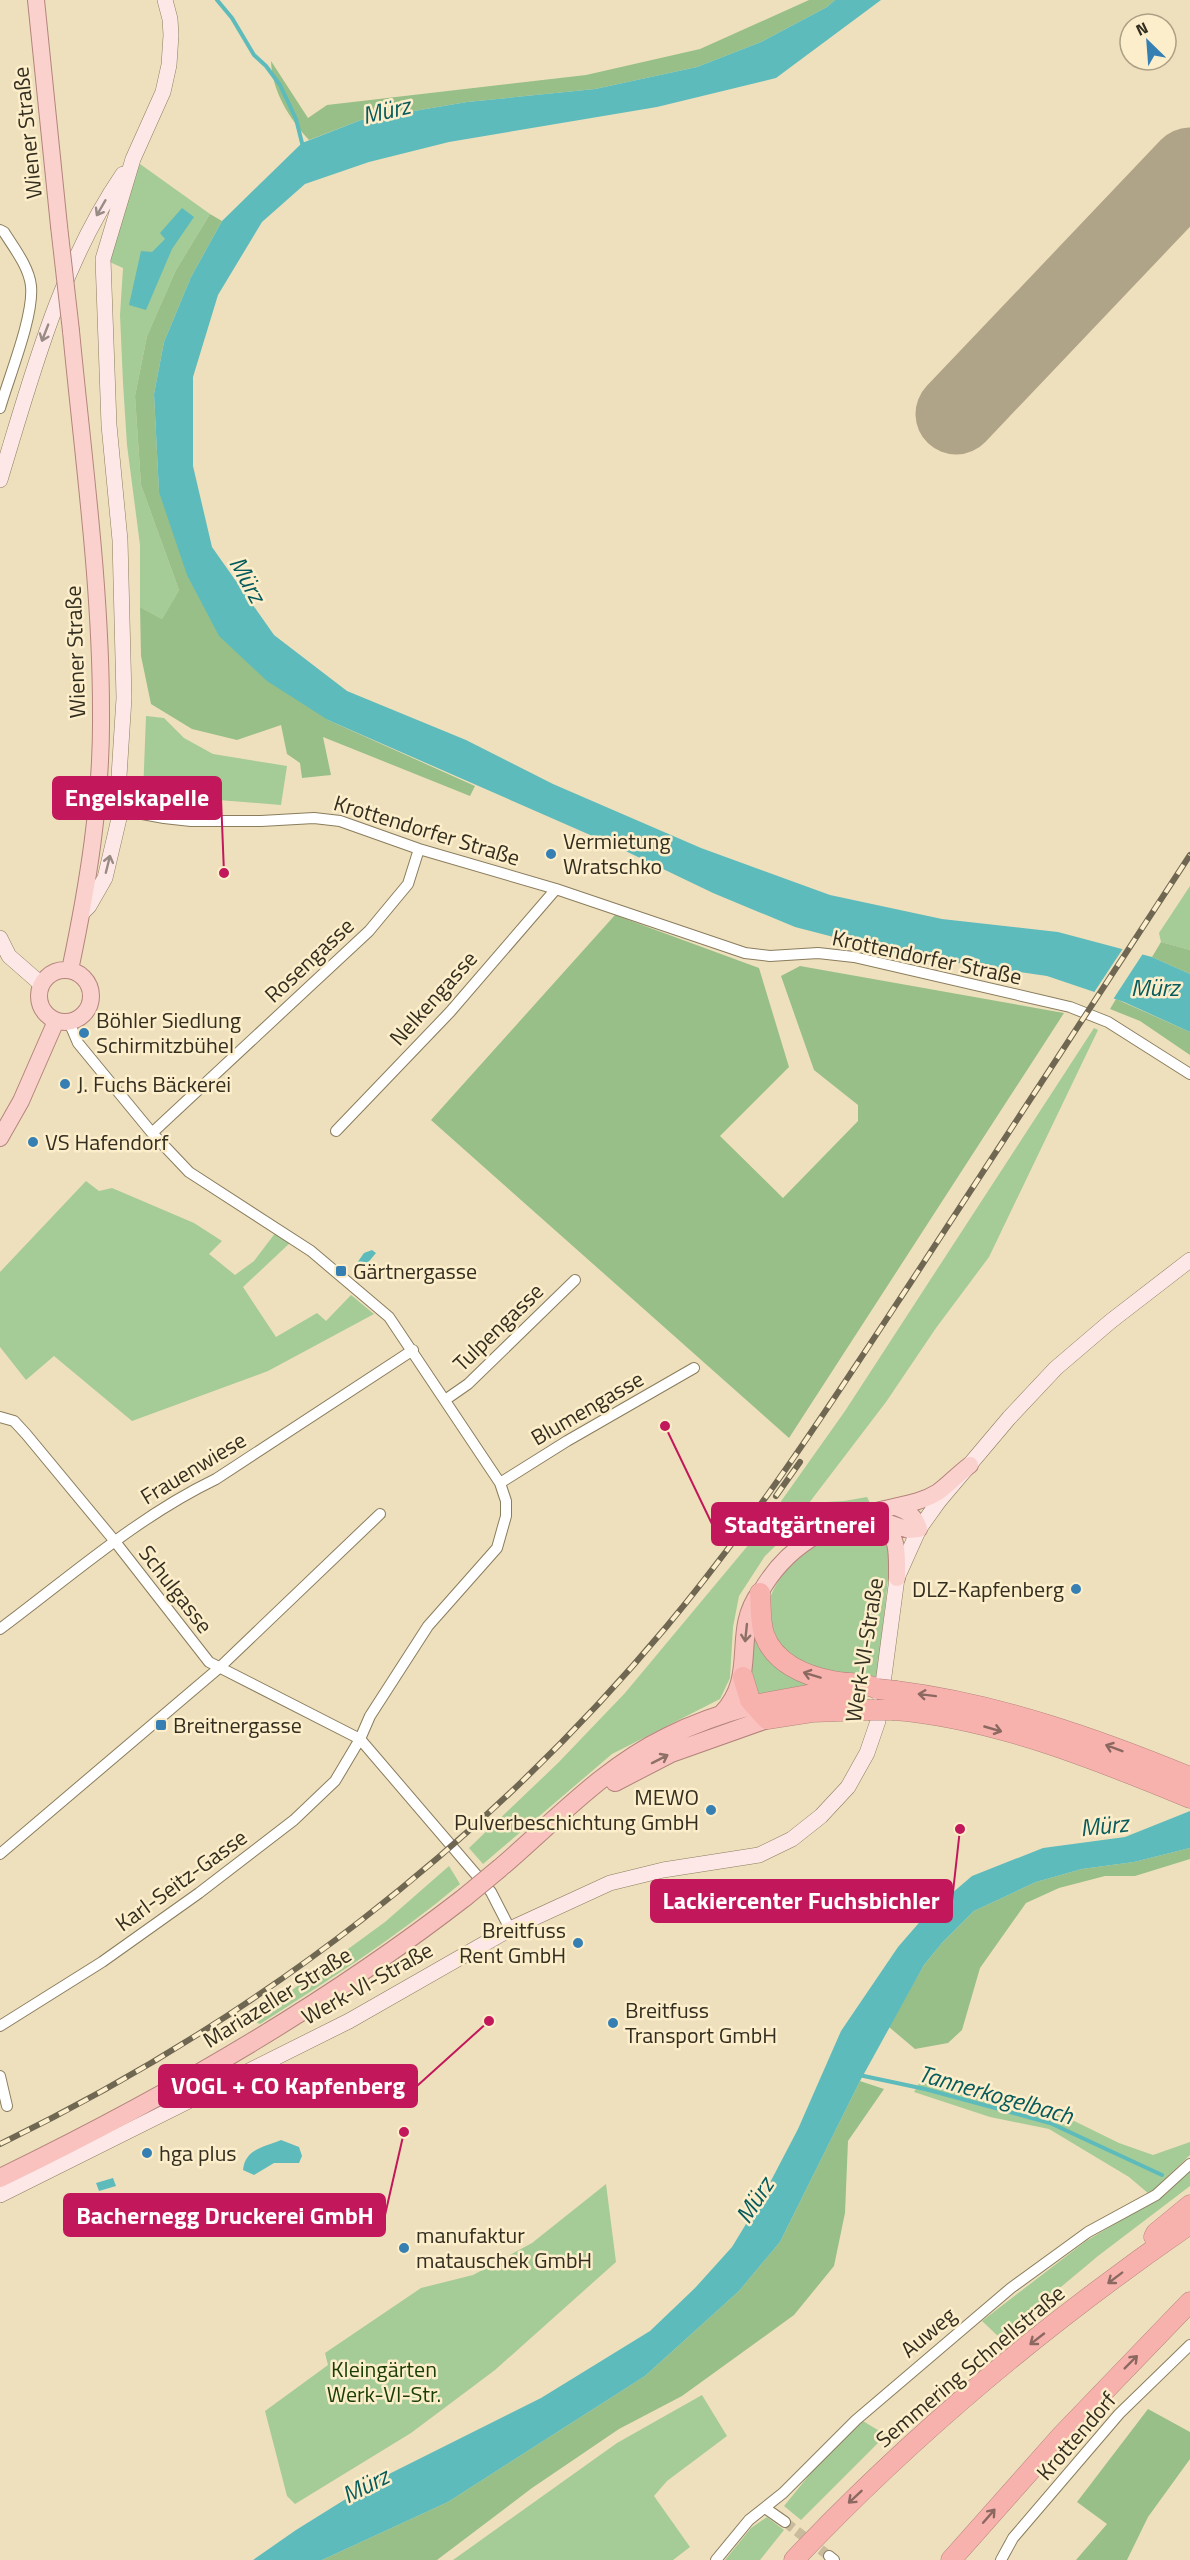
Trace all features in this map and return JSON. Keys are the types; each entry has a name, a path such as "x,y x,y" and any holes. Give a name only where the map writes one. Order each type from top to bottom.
{"highway":[{"path":"722,1714 737,1693 743,1677 747,1619 751,1605 760,1593"},
{"path":"760,1593 764,1635 776,1655 787,1664 812,1676 927,1713 1047,1744 1145,1779 1190,1798"},
{"path":"743,1677 760,1712 812,1712 879,1696 941,1697 986,1707 1097,1741 1190,1777"},
{"name":"Mariazeller Straße","path":"0,2178 201,2071 328,1996 399,1948 465,1897 610,1772 665,1737 722,1714 760,1712"},
{"name":"Mariazeller Straße","path":"555,1821 616,1781 760,1712"},
{"path":"1147,2253 1156,2233 1190,2205"},
{"name":"Semmering Schnellstraße","path":"794,2560 842,2509 945,2414 1007,2362 1147,2253 1190,2224"},
{"path":"951,2560 1069,2427 1190,2302"}],"main road":[{"name":"Wiener Straße","path":"36,0 94,557 101,713 97,805 82,913 70,970"},
{"path":"82,913 90,906 105,878 121,810 118,792 124,698 120,540 109,425 103,259 133,159 163,92 169,65 170,19 165,0"},
{"path":"0,476 43,337 89,229 133,159"},
{"path":"76,260 103,259"},
{"path":"4,951 41,984"},
{"path":"0,1138 62,1021 86,1012 91,995 85,979 70,970 52,973 41,984 38,995 45,1013 62,1021"},
{"name":"Werk-VI-Straße","path":"0,2195 349,2021 510,1929 610,1883 663,1870 759,1855 792,1839 821,1816 848,1787 867,1753 878,1721 897,1578 919,1529 1009,1418 1056,1368 1111,1321 1190,1260"},
{"path":"760,1593 771,1574 798,1546 831,1526 938,1492 970,1465"},
{"path":"853,1520 882,1521 909,1530 919,1529 916,1518 896,1507"},
{"path":"882,1521 895,1537 897,1578"}],"street":[{"path":"0,230 4,232 20,256 31,284 30,308 0,408"},
{"name":"Krottendorfer Straße","path":"121,810 191,821 331,819 419,849 556,889 745,953 770,956 818,953 854,957 1070,1007 1108,1022 1190,1074"},
{"name":"Rosengasse","path":"152,1133 369,931 408,884 419,849"},
{"name":"Nelkengasse","path":"336,1131 450,1012 556,889"},
{"path":"62,1021 152,1133 193,1176 280,1230 339,1273 389,1317 500,1483 506,1516 496,1548 428,1626 370,1716 360,1739 491,1892 510,1929"},
{"name":"Tulpengasse","path":"445,1400 468,1384 575,1280"},
{"name":"Frauenwiese","path":"0,1629 140,1523 186,1494 216,1479 413,1350"},
{"name":"Blumengasse","path":"500,1483 604,1419 694,1368"},
{"name":"Schulgasse","path":"0,1417 14,1421 26,1434 116,1542 209,1662 360,1739"},
{"path":"0,1854 219,1668 380,1514"},
{"name":"Karl-Seitz-Gasse","path":"0,2026 102,1962 199,1893 294,1820 334,1781 360,1739"},
{"path":"0,2076 8,2106"},
{"name":"Auweg","path":"716,2560 749,2520 783,2493 856,2420 1011,2288 1088,2232 1156,2195 1190,2164"},
{"name":"Krottendorf","path":"1001,2560 1013,2538 1119,2414 1190,2345"},
{"path":"765,2508 785,2522"}],"green space":[{"path":"809,0 835,0 827,7 761,42 697,67 595,89 467,102 361,120 309,140 283,104 272,72 271,61 308,118 327,105 586,75 700,49"},
{"path":"133,159 210,214 176,270 147,336 135,396 141,485 179,590 162,619 140,607 140,545 127,445 123,383 120,315 123,268 103,259"},
{"path":"210,214 222,221 191,277 164,342 154,394 159,492 328,720 475,786 470,796 323,737 331,775 302,778 300,763 287,754 281,725 237,740 192,729 151,704 141,656 140,607 162,619 179,590 141,485 135,396 147,336 176,270"},
{"path":"146,716 164,718 184,738 213,754 287,766 281,805 143,794"},
{"path":"1190,886 1190,950 1161,942 1159,933"},
{"path":"615,915 759,968 789,1067 720,1136 783,1198 858,1121 858,1105 814,1070 781,976 800,966 1064,1013 789,1438 431,1120"},
{"path":"1161,942 1190,950 1190,974 1152,957"},
{"path":"1116,999 1190,1032 1190,1055 1140,1021 1110,1009"},
{"path":"1094,1028 1098,1030 989,1257 936,1328 886,1402 809,1503 867,1497 870,1503 835,1511 794,1528 765,1556 739,1596 733,1627 730,1678 720,1699 612,1754 483,1864 469,1848 558,1763 625,1693 760,1531 845,1411"},
{"path":"86,1181 99,1191 112,1188 194,1223 222,1241 209,1254 235,1275 254,1261 276,1232 291,1242 243,1287 276,1337 317,1313 326,1321 351,1295 374,1314 268,1371 132,1421 54,1356 26,1380 0,1347 0,1272"},
{"path":"860,1527 877,1528 886,1534 891,1553 877,1678 832,1673 809,1667 783,1648 770,1627 768,1606 776,1585 791,1566 811,1549 835,1536"},
{"path":"754,1621 822,1687 759,1697 751,1681"},
{"path":"1190,1848 1190,1859 1135,1876 1105,1876 1059,1888 1026,1903 980,1968 962,2030 948,2043 915,2049 889,2027 924,1965 974,1911 1036,1882 1082,1869 1134,1862"},
{"path":"449,1866 460,1884 412,1922 260,2024 251,2020 385,1922"},
{"path":"924,2075 962,2089 1066,2117 1119,2143 1153,2155 1190,2142 1190,2155 1149,2194 1129,2177 1049,2129 990,2117 914,2092"},
{"path":"860,2081 884,2089 848,2141 845,2213 834,2266 794,2315 682,2396 619,2429 532,2488 437,2560 322,2560 448,2502 645,2376 739,2291 780,2242"},
{"path":"1190,2171 1190,2186 1098,2256 1000,2338 982,2321 1086,2241 1166,2194"},
{"name":"Kleingärten Werk-VI-Str.","path":"606,2184 616,2262 495,2370 411,2433 295,2504 287,2496 265,2411 328,2365 325,2353 421,2288 473,2275 532,2243"},
{"path":"702,2395 727,2436 667,2481 654,2496 690,2547 673,2560 453,2560 617,2443"},
{"path":"1148,2409 1190,2432 1190,2459 1148,2517 1127,2560 1076,2560 1107,2524 1077,2502"},
{"path":"863,2421 886,2435 801,2520 784,2506 815,2468"},
{"path":"767,2517 784,2530 760,2560 725,2560 751,2528"}],"water":[{"name":"Mürz","path":"835,0 881,0 776,78 657,107 449,142 369,162 305,184 262,222 218,295 193,377 193,466 212,547 274,635 347,691 466,740 553,784 701,848 830,895 942,919 1058,932 1152,957 1190,974 1190,1032 1124,1002 1047,976 903,955 795,927 713,893 613,845 328,720 267,681 219,636 187,575 159,492 154,394 164,342 191,277 222,221 302,143 361,120 467,102 595,89 697,67 761,42 827,7"},
{"path":"182,208 194,217 172,249 146,310 129,305 141,251 152,252 165,239 160,233"},
{"path":"372,1250 376,1253 366,1265 358,1266 357,1263 364,1253"},
{"name":"Mürz","path":"1190,1811 1190,1848 1134,1862 1082,1869 1036,1882 974,1911 942,1943 924,1965 860,2081 780,2242 739,2291 645,2376 448,2502 322,2560 253,2560 373,2482 541,2398 650,2331 695,2288 732,2247 763,2196 798,2129 841,2031 898,1947 924,1917 972,1876 1043,1848 1125,1837"},
{"path":"281,2140 299,2147 302,2156 299,2163 274,2163 254,2175 243,2170 247,2157 251,2153"},
{"path":"113,2178 116,2186 99,2191 96,2183"}],"pier":[{"path":"1124,947 1144,952 1112,1001 1093,994"}],"waterway":[{"path":"217,0 232,18 254,55 266,66 280,85 296,119 303,147"},
{"name":"Tannerkogelbach","path":"859,2075 925,2089 1050,2123 1162,2175"}],"runway":[{"path":"956,414 1190,168"}],"tunnel":[{"path":"785,2522 829,2556"}],"railway":[{"path":"0,2144 95,2095 187,2041 276,1983 361,1920 443,1853 522,1781 597,1706 700,1585 794,1457 1190,855"},
{"path":"776,1496 800,1462"}],"place":[{"name":"Vermietung Wratschko","path":"551,854"},
{"name":"Engelskapelle","path":"224,873"},
{"name":"Böhler Siedlung Schirmitzbühel","path":"84,1033"},
{"name":"J. Fuchs Bäckerei","path":"65,1084"},
{"name":"VS Hafendorf","path":"33,1142"},
{"name":"Gärtnergasse","path":"341,1271"},
{"name":"Stadtgärtnerei","path":"665,1426"},
{"name":"DLZ-Kapfenberg","path":"1076,1589"},
{"name":"Breitnergasse","path":"161,1725"},
{"name":"MEWO Pulverbeschichtung GmbH","path":"711,1810"},
{"name":"Lackiercenter Fuchsbichler","path":"960,1829"},
{"name":"Breitfuss Rent GmbH","path":"578,1943"},
{"name":"VOGL + CO Kapfenberg","path":"489,2021"},
{"name":"Breitfuss Transport GmbH","path":"613,2023"},
{"name":"Bachernegg Druckerei GmbH","path":"404,2132"},
{"name":"hga plus","path":"147,2153"},
{"name":"manufaktur matauschek GmbH","path":"404,2248"}]}
